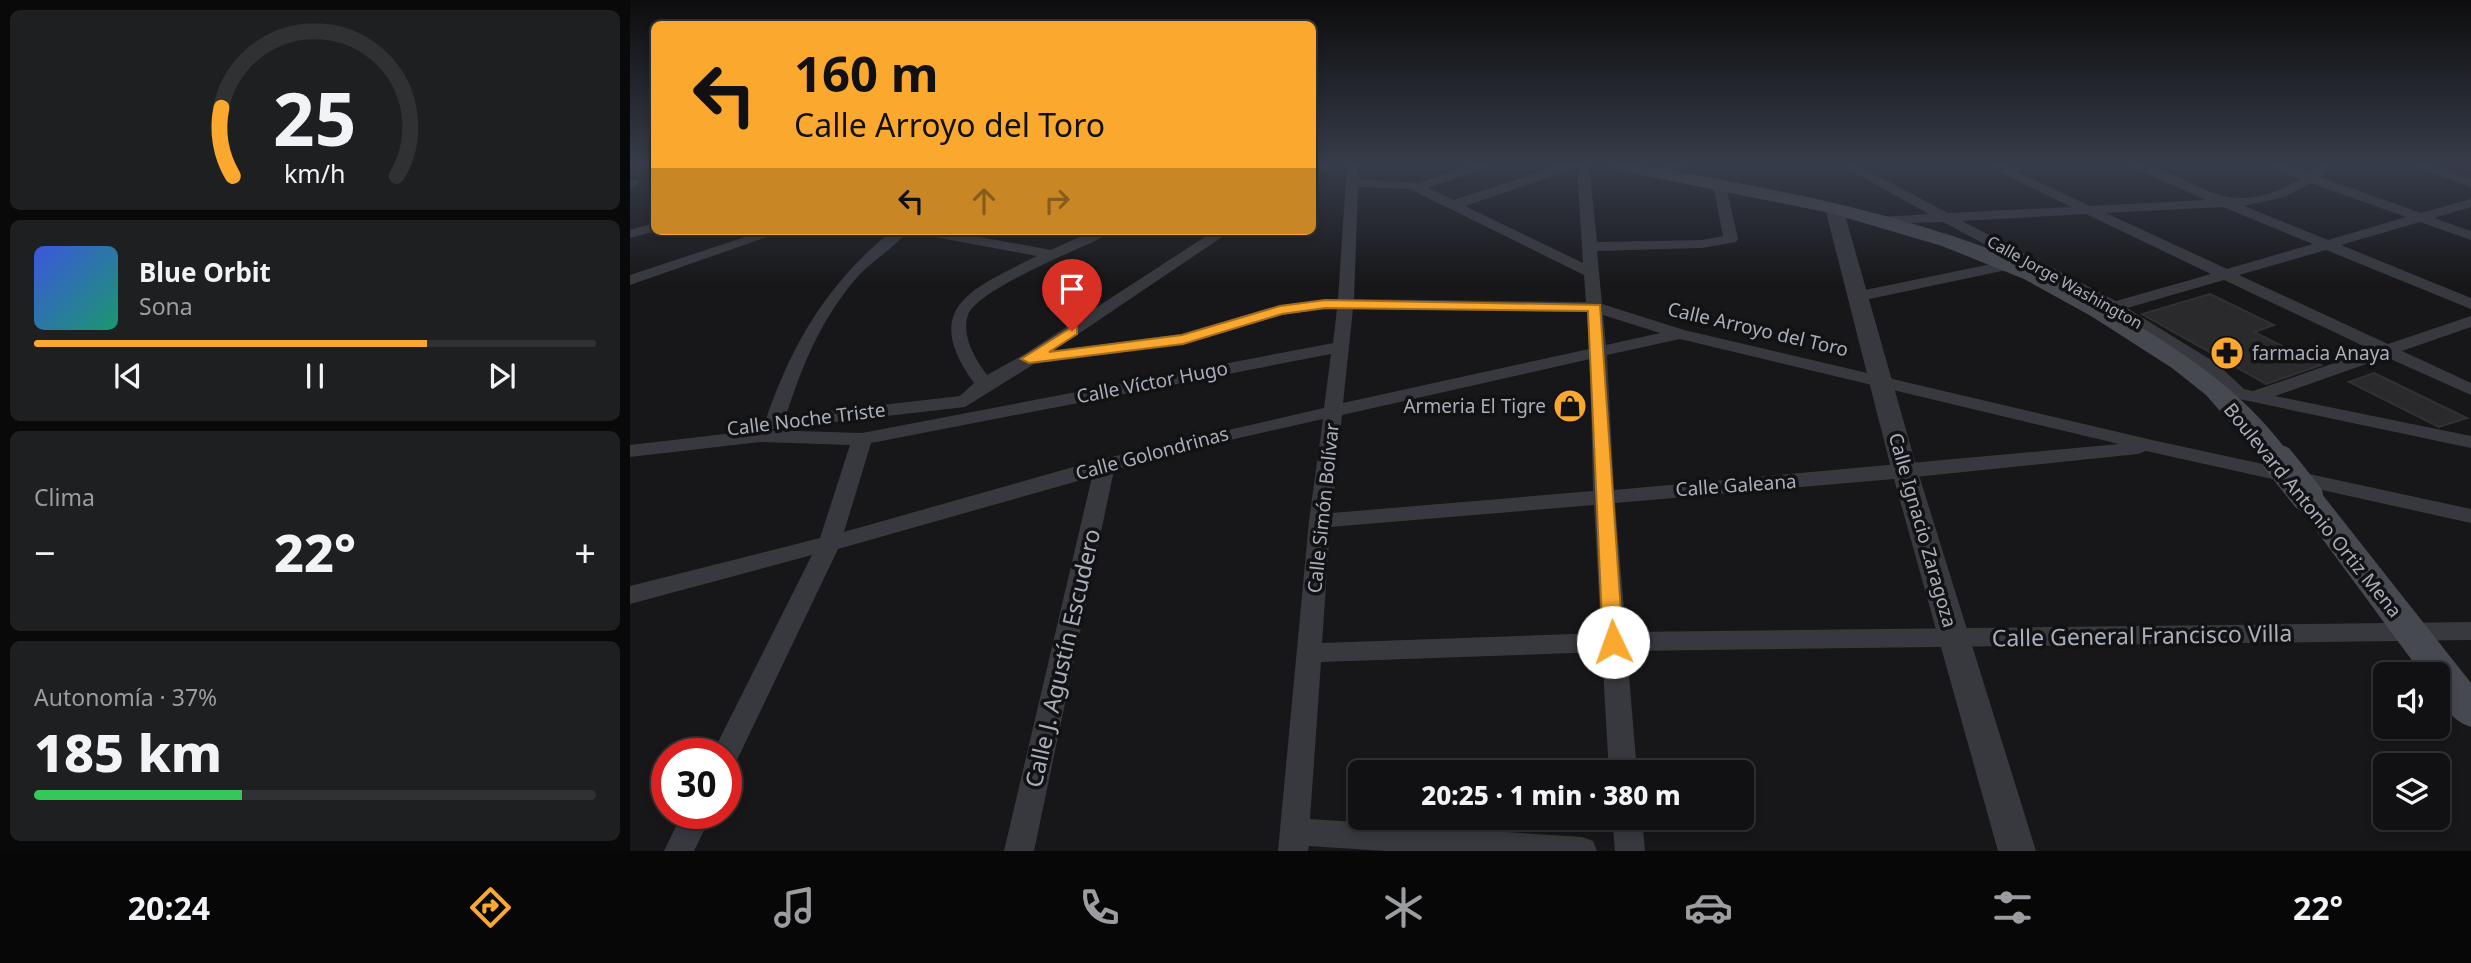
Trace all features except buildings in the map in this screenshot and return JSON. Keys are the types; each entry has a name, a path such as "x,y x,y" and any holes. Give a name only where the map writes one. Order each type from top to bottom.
{"main road":[{"name":"Boulevard Antonio Ortiz Mena","path":"1818,205 1881,221 2011,265 2106,309 2181,363 2226,391 2471,711"}],"street":[{"name":"Calle Simón Bolívar","path":"1293,841 1320,521 1346,303 1351,205"},
{"path":"1454,205 1590,272"},
{"path":"1585,205 1598,350 1604,495 1622,760"},
{"path":"1588,247 1702,244 1728,240 1733,236 1725,205"},
{"name":"Calle Jorge Washington","path":"1921,205 2106,309"},
{"path":"2079,205 2471,390"},
{"path":"1881,221 2177,205"},
{"path":"2228,205 2471,304"},
{"path":"2385,205 2471,236"},
{"path":"2106,309 2465,205"},
{"name":"Calle Ignacio Zaragoza","path":"1834,208 1860,296 1905,472 2017,851"},
{"path":"630,233 651,228"},
{"path":"630,279 765,235"},
{"path":"767,430 791,369 818,314 847,279 896,235"},
{"path":"946,235 1055,255"},
{"path":"984,384 968,363 959,342 960,316 965,306 984,289 1094,235"},
{"path":"630,451 767,430 862,439 965,409 984,384 1029,359 1218,235"},
{"path":"1860,296 2011,265"},
{"name":"Calle Arroyo del Toro","path":"1029,359 1170,342 1207,334 1280,310 1346,303 1595,307 1680,334 1880,379 2152,446 2471,516"},
{"path":"2256,396 2471,321"},
{"name":"Calle Golondrinas","path":"630,595 900,525 1105,464 1333,409 1680,334"},
{"name":"Calle Víctor Hugo","path":"965,409 1340,347"},
{"path":"2226,391 2471,442"},
{"name":"Calle Noche Triste","path":"630,440 767,430 965,409"},
{"path":"734,738 831,542 862,439"},
{"name":"Calle Galeana","path":"1320,521 1604,495 1905,472 2152,446"},
{"name":"Calle J. Agustín Escudero","path":"1019,851 1105,464"},
{"name":"Calle General Francisco Villa","path":"1309,653 1613,642 2471,631"},
{"path":"679,851 690,829"},
{"path":"1628,830 1630,851"},
{"path":"1293,841 1582,851"}],"place":[{"name":"farmacia Anaya","path":"2227,353"},
{"name":"Armeria El Tigre","path":"1570,406"}],"route":[{"path":"1072,331 1029,359 1183,339 1280,310 1310,305 1346,303 1595,307 1613,642"}]}
